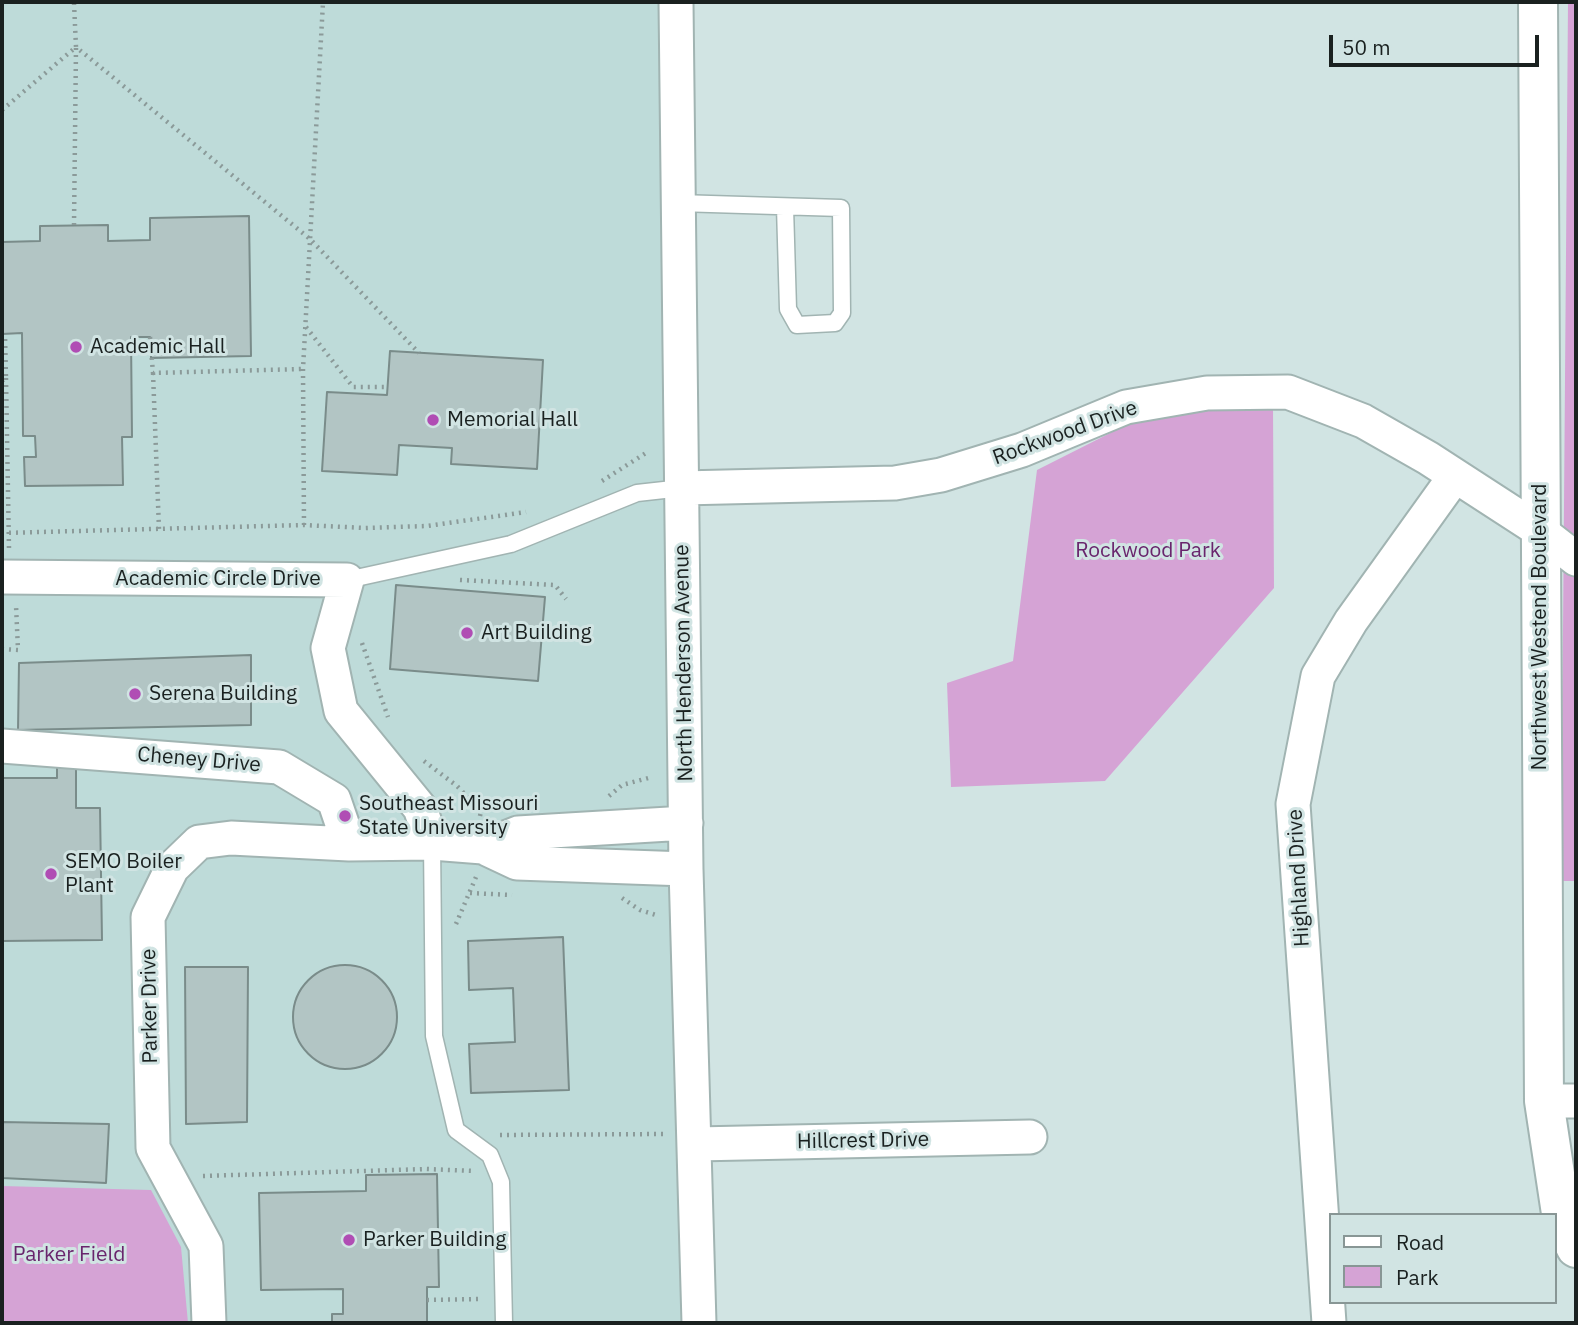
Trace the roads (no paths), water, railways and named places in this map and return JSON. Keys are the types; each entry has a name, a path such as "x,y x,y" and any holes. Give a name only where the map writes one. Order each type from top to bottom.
{"street":[{"name":"North Henderson Avenue","path":"676,2 686,823 680,1139 699,1323"},
{"name":"Northwest Westend Boulevard","path":"1538,2 1539,530 1562,1220 1576,1248"},
{"name":"Rockwood Drive","path":"682,488 895,483 941,475 1022,450 1126,407 1208,393 1288,392 1363,421 1539,530 1576,559"},
{"name":"Highland Drive","path":"1329,1323 1293,804 1318,676 1351,621 1455,476"},
{"name":"Academic Circle Drive","path":"7,574 347,580 328,648 341,711 420,808 432,843"},
{"name":"Cheney Drive","path":"2,746 279,767 334,800 349,844"},
{"path":"481,847 518,833 686,823"},
{"name":"Parker Drive","path":"209,1323 206,1246 153,1148 148,917 172,868 198,842 231,838 349,844"},
{"path":"349,844 432,843 481,847 517,863 686,869"},
{"name":"Hillcrest Drive","path":"680,1139 1030,1137"}],"lane":[{"path":"678,203 841,208 842,313 835,323 797,325 788,309 785,207"},
{"path":"347,580 511,544 637,493 682,488"},
{"path":"432,843 434,1035 456,1130 490,1155 501,1182 504,1323"}],"place":[{"name":"Academic Hall","path":"76,347"},
{"name":"Memorial Hall","path":"433,420"},
{"name":"Art Building","path":"467,633"},
{"name":"Serena Building","path":"135,694"},
{"name":"Southeast Missouri State University","path":"345,816"},
{"name":"SEMO Boiler Plant","path":"51,874"},
{"name":"Parker Building","path":"349,1240"}],"park label":[{"name":"Rockwood Park","path":"1148,551"},
{"name":"Parker Field","path":"69,1255"}]}
